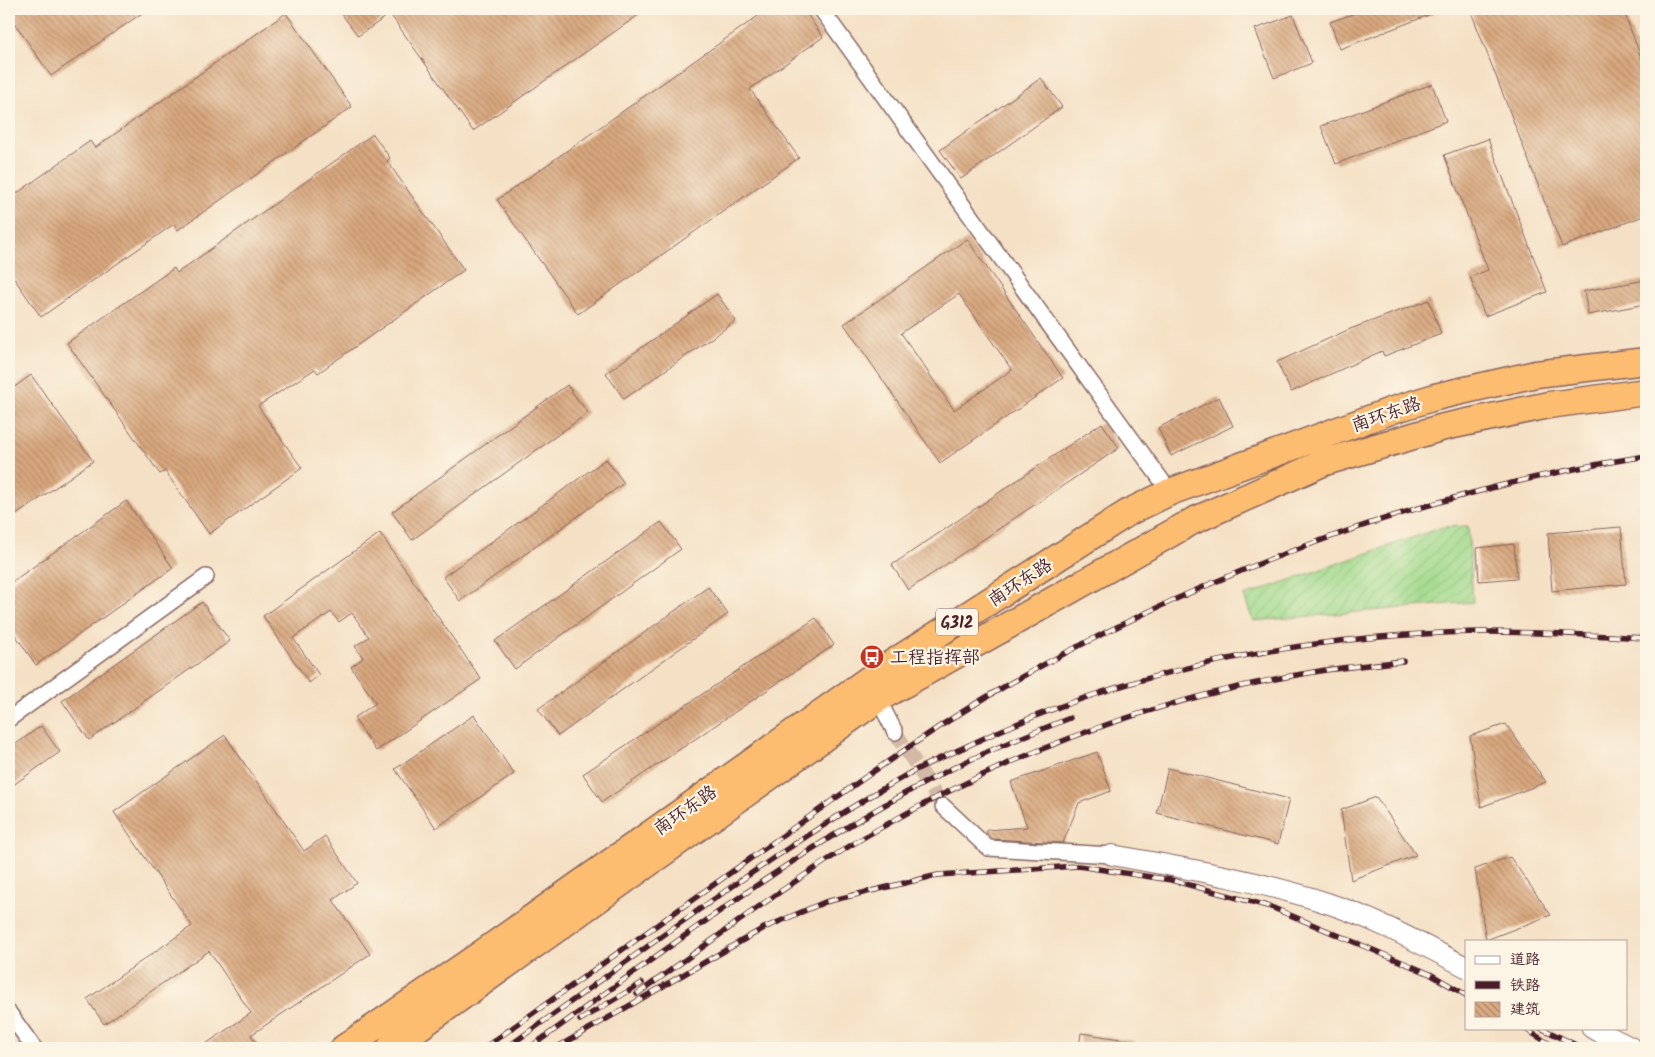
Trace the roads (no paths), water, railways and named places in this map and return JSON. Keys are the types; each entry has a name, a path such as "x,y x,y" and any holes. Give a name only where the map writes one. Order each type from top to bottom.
{"highway":[{"name":"南环东路","path":"344,1048 482,954 883,669 1129,512 1170,492 1393,410 1435,397 1536,374 1646,361"},
{"name":"南环东路","path":"390,1048 878,699 1193,521 1325,462 1444,427 1549,405 1646,392"}],"street":[{"path":"821,9 1170,492"},
{"path":"9,719 206,577"},
{"path":"878,699 895,732"},
{"path":"944,806 988,848 1112,855 1220,874 1327,903 1369,919 1465,966"},
{"path":"9,1013 34,1048"},
{"path":"1596,1030 1632,1048"}],"tunnel":[{"path":"895,732 943,806"}],"railway":[{"path":"484,1048 924,737 1007,685 1081,645 1158,607 1236,573 1316,542 1480,491 1563,471 1646,456"},
{"path":"506,1048 755,871 858,804 931,762 1028,719 1090,696 1154,677 1219,661 1284,649 1350,640 1417,634 1483,632 1646,638"},
{"path":"637,994 838,853 921,806 974,779 1028,755 1084,733 1197,697 1255,683 1314,672 1403,661"},
{"path":"529,1048 724,908 824,841 945,772 998,747 1070,718"},
{"path":"556,1048 764,928 825,902 938,875 1078,866 1171,880 1271,907 1430,974 1465,994"},
{"path":"580,1020 642,983"},
{"path":"1527,1030 1556,1048"},
{"path":"1545,1030 1582,1048"}],"place":[{"name":"工程指挥部","path":"872,657"}]}
